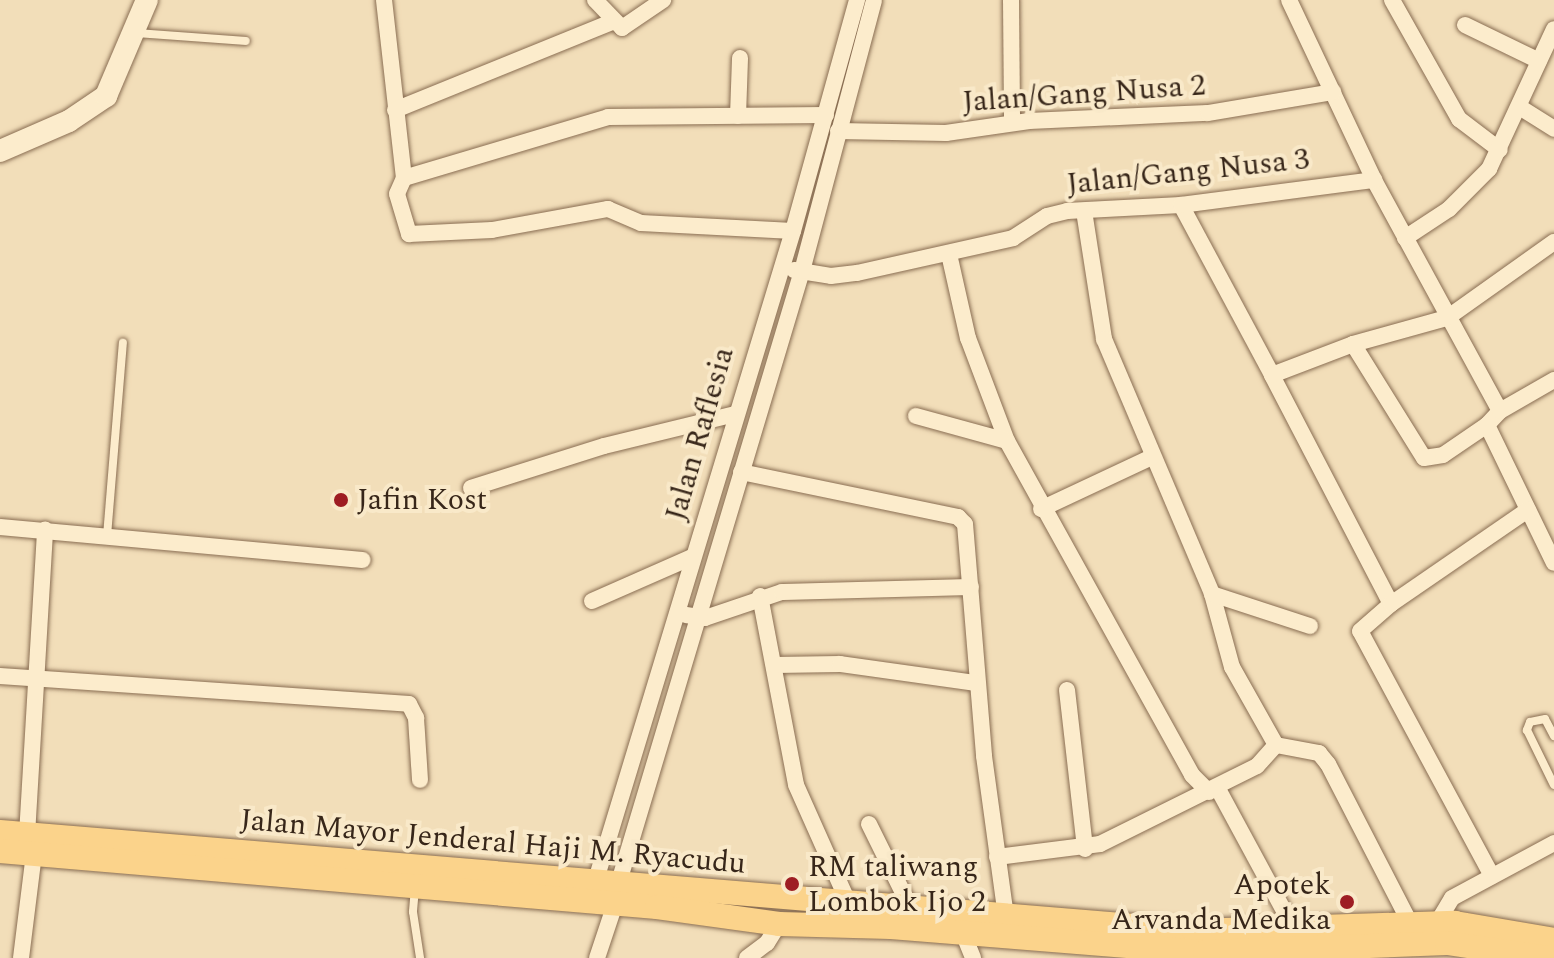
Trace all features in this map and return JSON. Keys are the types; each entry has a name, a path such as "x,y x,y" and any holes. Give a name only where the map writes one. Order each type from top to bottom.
{"main road":[{"name":"Jalan Mayor Jenderal Haji M. Ryacudu","path":"12,845 606,892 779,924 960,926 1207,955 1417,941 1437,923 1494,927 1554,940"},
{"name":"Jalan Mayor Jenderal Haji M. Ryacudu","path":"12,845 415,886 853,904 911,909 960,926 1006,917 1194,931 1295,931 1491,946 1549,958"},
{"path":"853,904 895,914 898,920 891,927"}],"street":[{"path":"0,151 69,121 106,96 136,33 147,0"},
{"path":"384,0 404,178 397,194 409,234 492,230 608,209 641,223 793,231"},
{"path":"595,0 612,22 622,28 663,0"},
{"name":"Jalan Raflesia","path":"606,892 685,614 741,472 791,269 823,158 826,115 857,0"},
{"name":"Jalan Raflesia","path":"606,892 685,614 692,557 735,414 791,269 793,231 823,158 838,131 874,0"},
{"path":"1011,0 1012,123"},
{"path":"1289,0 1311,55 1333,92 1374,180 1500,411"},
{"path":"1392,0 1459,119 1500,150"},
{"path":"395,110 612,22"},
{"path":"1465,25 1539,61"},
{"path":"1405,238 1475,187 1500,150 1554,29"},
{"path":"738,116 740,58"},
{"name":"Jalan/Gang Nusa 2","path":"838,131 946,133 1012,123 1208,113 1333,92"},
{"path":"1521,108 1554,129"},
{"path":"404,178 591,120 826,115"},
{"name":"Jalan/Gang Nusa 3","path":"791,269 844,275 949,254 1026,233 1054,213 1181,205 1374,180"},
{"path":"1181,205 1391,604"},
{"path":"1084,211 1104,339 1212,594 1232,667 1276,745"},
{"path":"1272,375 1353,344 1447,318 1554,242"},
{"path":"949,254 968,338 1007,441 1041,509 1192,775 1213,789 1295,931"},
{"path":"1353,344 1424,458 1443,455 1487,425 1500,411 1554,380"},
{"path":"471,488 604,446 735,414"},
{"path":"916,416 1007,441"},
{"path":"1487,425 1528,510 1550,540 1554,563"},
{"path":"1041,509 1152,457"},
{"path":"741,472 958,517 968,530 976,683 1006,917"},
{"path":"1492,876 1360,631 1391,604 1528,510"},
{"path":"0,527 363,560"},
{"path":"21,958 12,845 36,679 45,530"},
{"path":"592,601 692,557"},
{"path":"685,614 760,596 822,588 971,587"},
{"path":"1212,594 1310,626"},
{"path":"760,596 796,785 853,904"},
{"path":"775,665 840,664 976,683"},
{"path":"0,676 409,704 416,718 420,780"},
{"path":"1067,690 1085,849"},
{"path":"997,857 1085,849 1257,766 1276,745"},
{"path":"1276,745 1319,753 1417,941"},
{"path":"869,824 911,909"},
{"path":"1437,923 1452,898 1554,843"},
{"path":"597,958 606,892"},
{"path":"747,958 767,943 779,924"},
{"path":"960,926 973,958"}],"lane":[{"path":"136,33 246,41"},
{"path":"107,536 123,343"},
{"path":"1554,736 1545,719 1530,722 1527,730 1554,785"},
{"path":"415,886 413,912 420,958"}],"place":[{"name":"Jafin Kost","path":"341,500"},
{"name":"RM taliwang Lombok Ijo 2","path":"792,884"},
{"name":"Apotek Arvanda Medika","path":"1347,902"}]}
